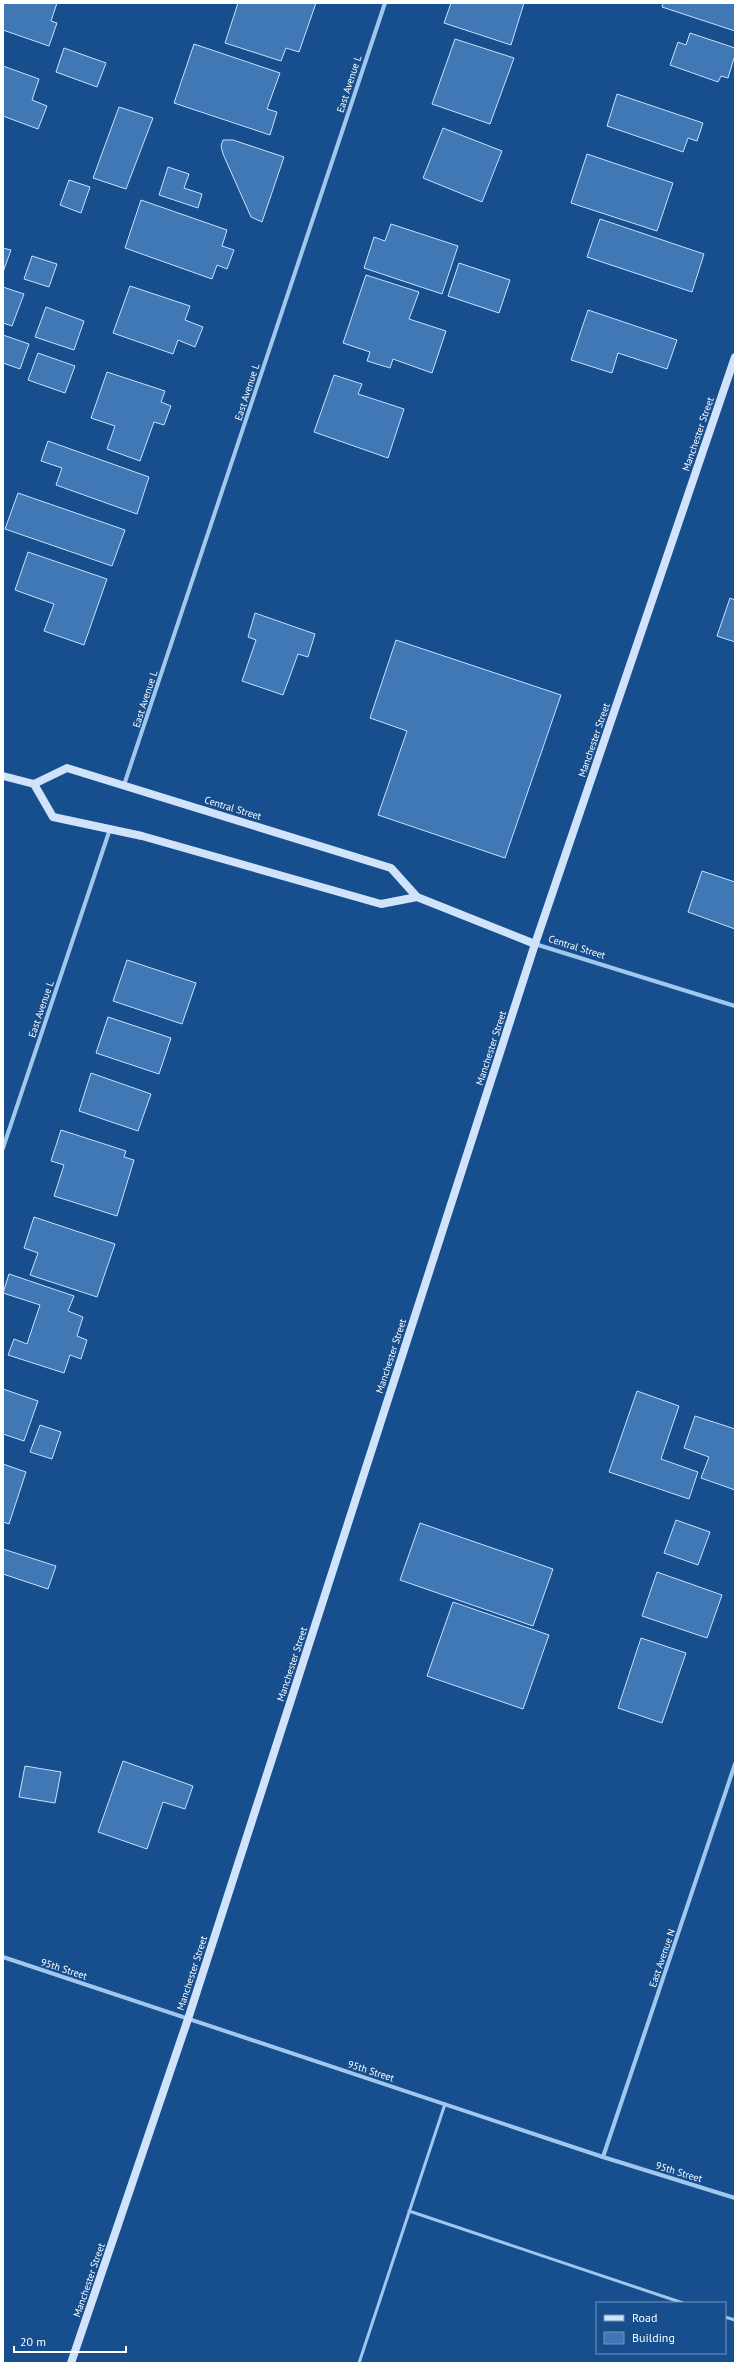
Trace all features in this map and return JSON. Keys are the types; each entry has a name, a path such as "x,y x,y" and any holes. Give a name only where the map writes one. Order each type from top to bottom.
{"main road":[{"name":"Manchester Street","path":"71,2363 188,2019 535,944 735,357"},
{"name":"Central Street","path":"34,784 67,768 391,868 417,897 535,944"},
{"path":"3,776 34,784 53,817 110,829 381,904 417,897"}],"street":[{"name":"East Avenue L","path":"124,786 385,3"},
{"name":"East Avenue L","path":"3,1148 110,829"},
{"name":"Central Street","path":"535,944 735,1006"},
{"name":"East Avenue N","path":"603,2157 735,1764"},
{"name":"95th Street","path":"3,1957 603,2157 735,2198"}],"lane":[{"path":"359,2363 445,2104"},
{"path":"410,2211 680,2302"}],"building":[{"path":"3,3 57,3 51,21 57,23 49,46 3,30"},
{"path":"238,3 316,3 299,52 286,48 281,61 225,43"},
{"path":"451,3 524,3 511,45 444,23"},
{"path":"663,3 735,3 735,31 662,7"},
{"path":"690,33 735,48 735,55 728,78 721,76 718,82 670,65 678,42 686,45"},
{"path":"455,39 514,58 490,124 432,104"},
{"path":"194,44 280,73 267,109 277,112 270,135 174,103"},
{"path":"64,48 106,63 97,87 56,72"},
{"path":"3,66 39,79 32,100 47,106 38,129 3,116"},
{"path":"617,94 703,123 697,141 688,138 683,152 607,126"},
{"path":"119,107 153,118 126,189 93,178"},
{"path":"443,128 502,151 482,202 423,178"},
{"path":"223,140 233,140 284,157 262,222 251,217 223,154 221,146"},
{"path":"587,154 673,183 657,231 571,203"},
{"path":"168,167 189,174 184,188 202,194 198,208 159,195"},
{"path":"69,180 90,187 81,213 60,205"},
{"path":"141,200 227,230 222,246 234,250 227,269 217,265 212,279 125,248"},
{"path":"600,219 704,254 692,292 587,257"},
{"path":"391,224 458,246 442,294 364,268 374,237 385,241"},
{"path":"3,248 11,250 3,272"},
{"path":"32,256 57,264 49,287 24,279"},
{"path":"459,263 510,280 499,313 448,296"},
{"path":"366,275 419,292 409,319 446,331 432,373 393,359 390,368 367,361 370,352 343,343"},
{"path":"130,286 190,306 185,320 203,327 195,347 178,340 173,354 113,333"},
{"path":"3,287 24,294 12,326 3,323"},
{"path":"46,307 84,321 74,350 35,337"},
{"path":"588,310 677,340 667,369 618,353 612,373 571,360"},
{"path":"3,335 29,344 20,369 3,363"},
{"path":"38,353 75,366 65,393 28,380"},
{"path":"107,372 165,391 161,402 171,406 164,425 154,422 140,461 107,449 115,426 91,418"},
{"path":"334,375 362,384 358,394 404,409 388,458 314,432"},
{"path":"48,441 149,477 137,514 56,485 62,468 41,461"},
{"path":"18,493 125,530 112,566 5,529"},
{"path":"28,552 107,579 84,645 44,631 54,604 15,590"},
{"path":"730,598 735,600 735,642 717,636"},
{"path":"255,613 315,634 308,657 298,654 283,695 242,681 256,640 248,637"},
{"path":"396,640 561,695 505,858 378,815 407,731 370,718"},
{"path":"702,871 735,882 735,929 688,912"},
{"path":"127,960 196,983 182,1024 113,1001"},
{"path":"108,1017 171,1038 159,1074 96,1053"},
{"path":"91,1073 151,1094 138,1131 79,1111"},
{"path":"61,1130 126,1151 124,1157 134,1160 117,1216 54,1196 64,1165 51,1161"},
{"path":"34,1217 115,1244 97,1297 30,1275 38,1253 24,1248"},
{"path":"9,1274 74,1296 68,1311 83,1317 77,1336 87,1340 81,1359 70,1355 64,1373 8,1355 14,1339 27,1344 40,1305 3,1293"},
{"path":"3,1389 38,1401 24,1441 3,1434"},
{"path":"637,1391 679,1406 661,1459 698,1472 689,1499 609,1472"},
{"path":"695,1416 735,1429 735,1490 701,1478 709,1457 684,1448"},
{"path":"40,1425 61,1432 52,1459 30,1452"},
{"path":"3,1464 26,1472 9,1524 3,1522"},
{"path":"676,1520 710,1532 698,1565 664,1553"},
{"path":"420,1523 553,1569 533,1626 400,1580"},
{"path":"3,1549 56,1566 48,1589 3,1574"},
{"path":"657,1572 722,1595 707,1638 642,1616"},
{"path":"453,1602 549,1635 523,1709 427,1676"},
{"path":"641,1638 686,1653 662,1723 618,1708"},
{"path":"123,1761 193,1786 185,1809 163,1802 147,1849 98,1832"},
{"path":"25,1766 61,1772 55,1803 19,1797"}]}
